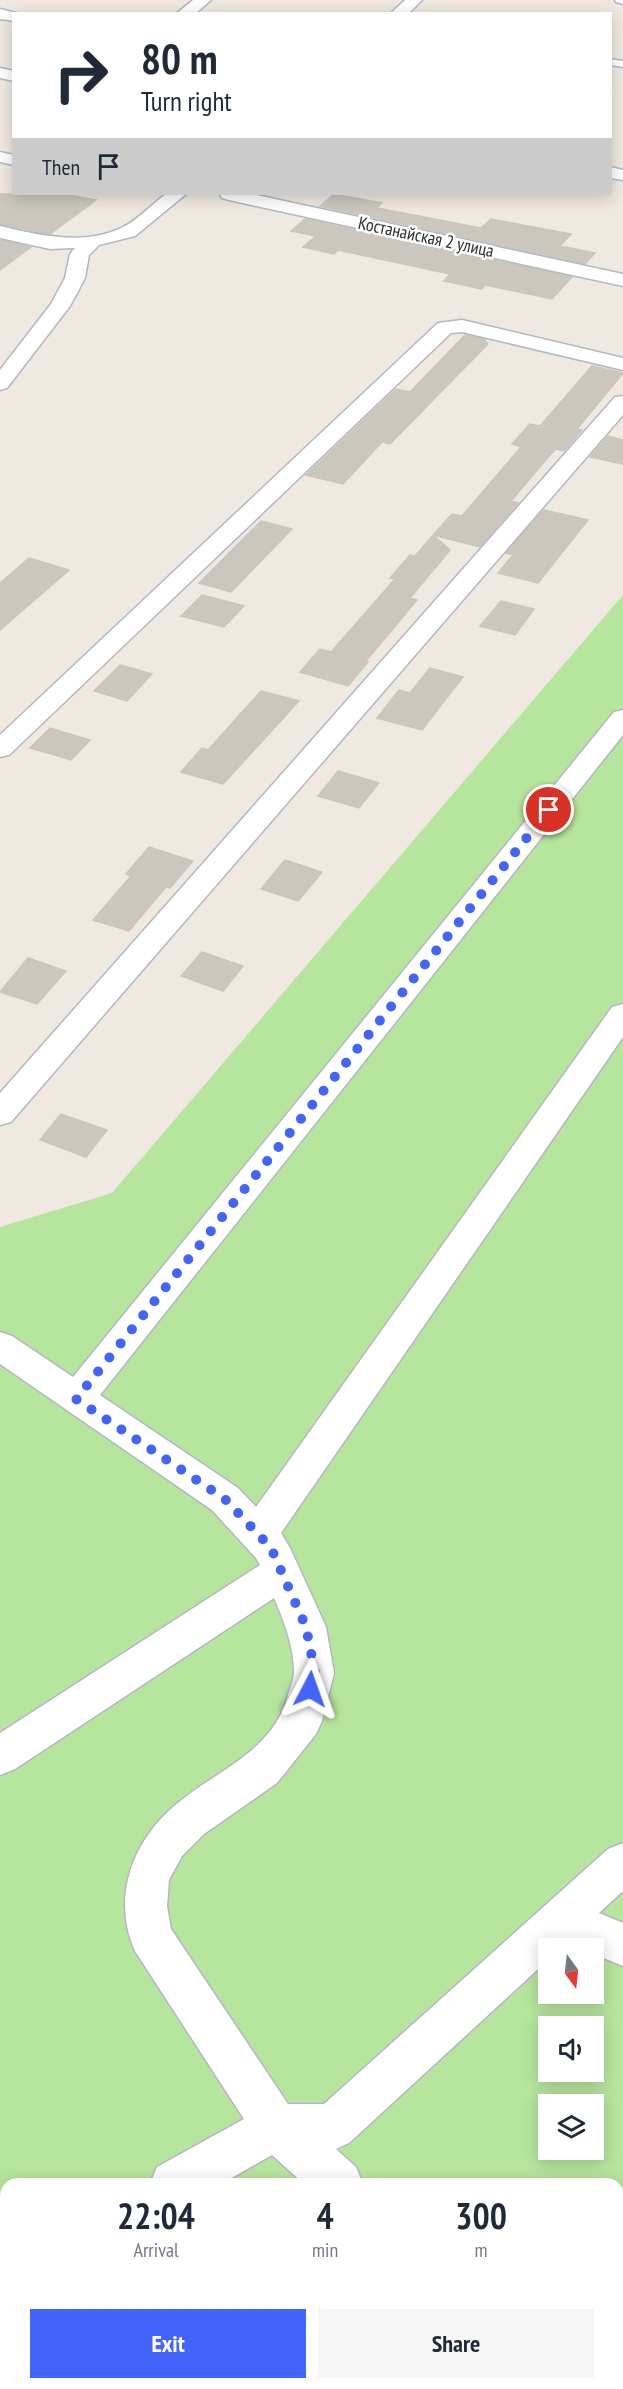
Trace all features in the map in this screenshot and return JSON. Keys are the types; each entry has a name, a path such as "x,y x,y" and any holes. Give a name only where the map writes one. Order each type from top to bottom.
{"street":[{"path":"0,6 10,0"},
{"path":"187,12 203,0"},
{"path":"400,12 414,0"},
{"path":"0,232 50,243 92,241 128,232 175,195"},
{"name":"Костанайская 2 улица","path":"234,195 623,280"},
{"path":"0,384 7,369 60,306 75,278 80,254 92,241"},
{"path":"0,749 445,327 462,326 623,364"},
{"path":"0,1114 623,402"},
{"path":"76,1399 623,718"},
{"path":"258,1535 623,1014"},
{"path":"0,1346 225,1499 271,1548 306,1627 315,1673 302,1721 262,1770 189,1820 167,1842 148,1877 145,1906 150,1936 276,2127 332,2178"},
{"path":"0,1756 281,1572"},
{"path":"185,2178 276,2127 333,2127 623,1863"},
{"path":"562,1919 623,1945"}],"green space":[{"path":"623,595 623,2178 0,2178 0,1227 112,1193"}],"building":[{"path":"0,194 69,195 96,200 50,234 0,224"},
{"path":"333,195 339,195 382,203 377,208 481,228 491,219 571,234 560,246 595,253 585,264 320,206"},
{"path":"305,219 572,277 552,299 485,285 482,289 444,281 450,274 338,250 334,254 303,247 316,236 291,231"},
{"path":"0,240 31,247 0,270"},
{"path":"465,335 484,339 488,344 390,444 382,442 343,484 306,475 396,389 410,392"},
{"path":"592,366 623,373 577,429 582,430 564,451 556,449 511,501 518,503 480,547 433,535 452,514 462,516 521,447 512,444 530,424 540,426"},
{"path":"608,436 623,440 623,464 590,457"},
{"path":"544,510 588,520 538,583 498,573 513,555 506,553"},
{"path":"261,521 292,529 231,592 199,583"},
{"path":"433,535 450,550 410,598 417,600 348,686 300,672 320,649 331,652 395,579 390,578 410,555 415,556"},
{"path":"29,558 69,570 0,630 0,583"},
{"path":"202,595 244,606 224,627 181,616"},
{"path":"501,601 534,609 515,635 480,626"},
{"path":"120,665 152,674 127,701 94,691"},
{"path":"430,668 463,677 422,730 377,718 399,690 410,693"},
{"path":"261,691 299,701 223,784 181,772 202,748 208,750"},
{"path":"50,728 90,740 71,760 30,748"},
{"path":"338,771 379,783 359,808 318,796"},
{"path":"149,847 193,861 170,888 166,887 129,931 93,920 131,876 126,874"},
{"path":"285,860 322,872 298,901 261,889"},
{"path":"202,952 243,966 223,991 181,976"},
{"path":"28,958 66,971 37,1004 0,992"},
{"path":"61,1114 107,1130 86,1157 40,1140"}],"route":[{"path":"310,1689 315,1673 306,1627 271,1548 225,1499 76,1399 549,810"}]}
